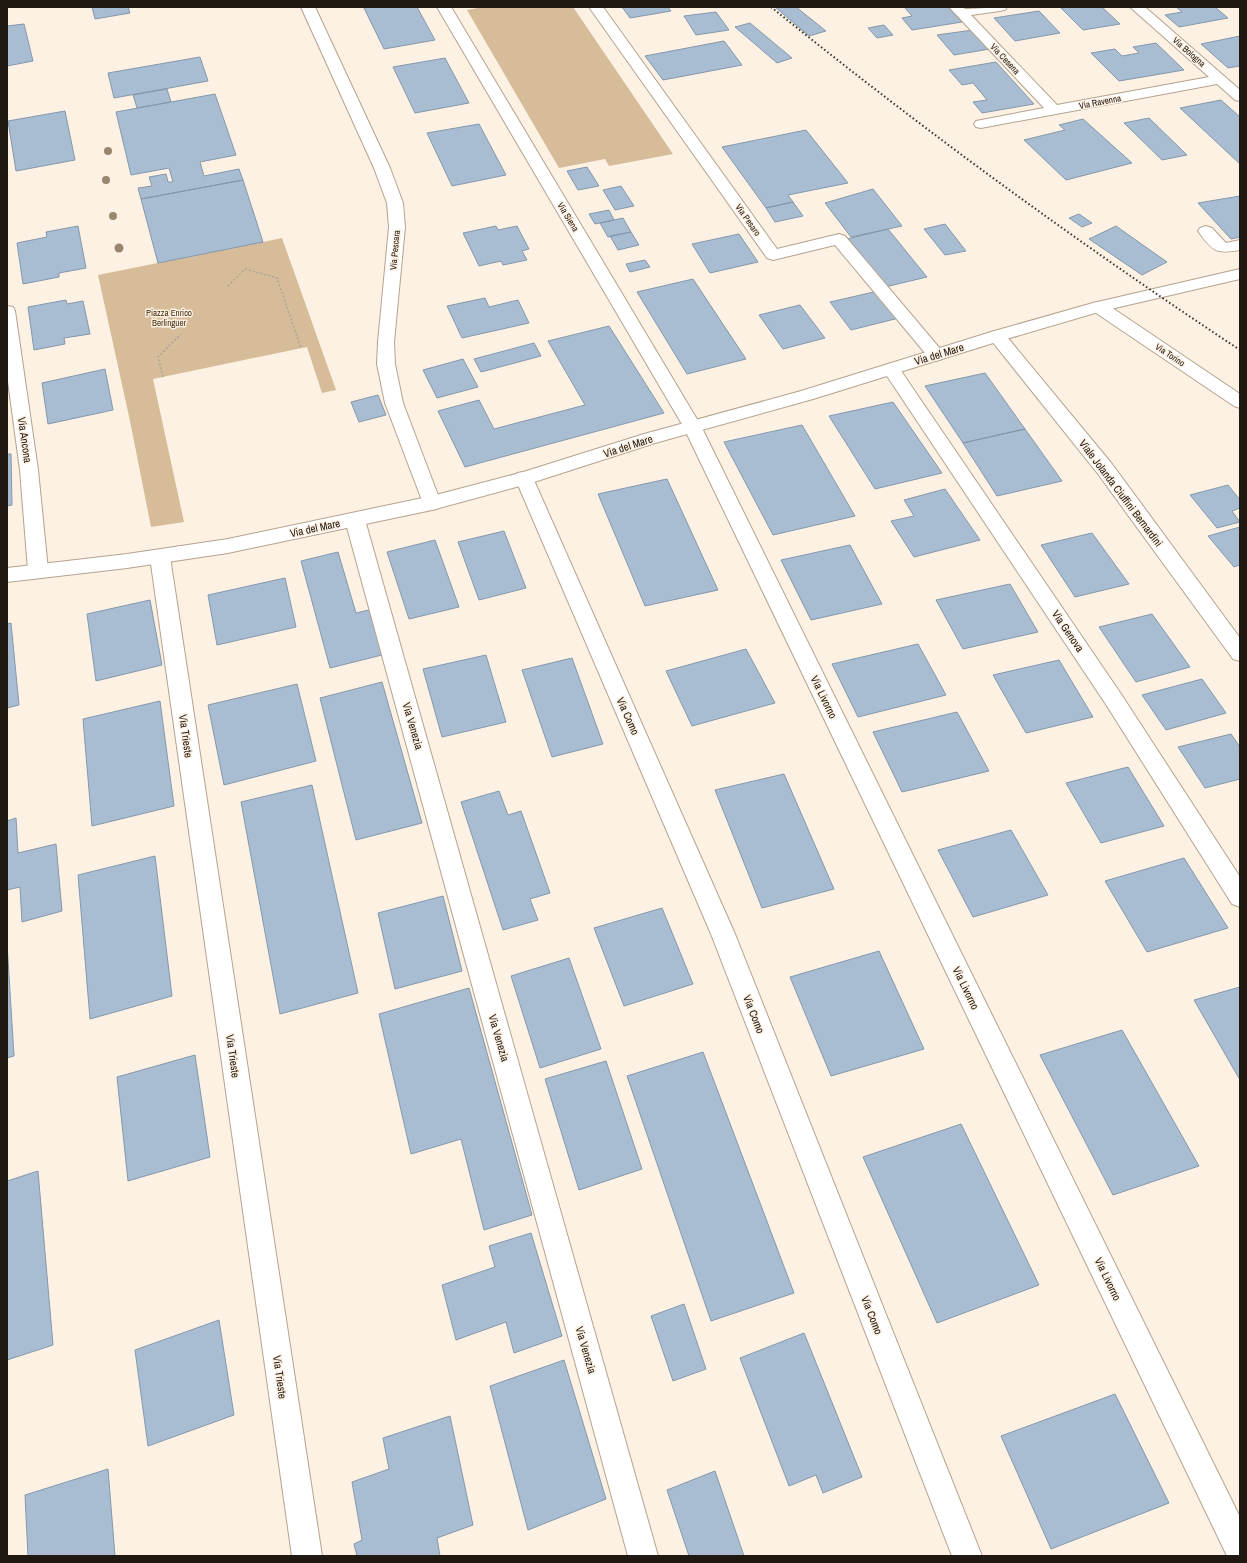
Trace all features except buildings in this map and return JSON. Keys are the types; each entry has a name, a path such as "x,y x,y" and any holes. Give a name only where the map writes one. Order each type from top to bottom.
{"street":[{"name":"Via Pescara","path":"308,7 382,168 395,203 397,227 386,342 387,372 394,403 432,503"},
{"name":"Via Siena","path":"445,7 692,426"},
{"name":"Via Pesaro","path":"596,7 773,255 839,239 936,355"},
{"path":"959,10 1000,7"},
{"name":"Via Bologna","path":"1137,7 1240,97"},
{"name":"Via Cesena","path":"959,10 1054,110"},
{"name":"Via Ravenna","path":"981,124 1220,80"},
{"path":"1206,231 1222,248 1240,245"},
{"name":"Via del Mare","path":"7,575 38,570 160,557 241,544 432,503 524,478 692,426 807,396 997,336 1099,307 1240,274"},
{"name":"Via Torino","path":"1099,307 1240,402"},
{"name":"Via Ancona","path":"7,311 29,470 38,570"},
{"name":"Viale Jolanda Ciuffini Bernardini","path":"997,336 1104,469 1240,653"},
{"name":"Via Genova","path":"891,369 1114,700 1240,897"},
{"name":"Via Livorno","path":"692,426 1240,1550"},
{"name":"Via Como","path":"524,478 722,934 967,1556"},
{"name":"Via Venezia","path":"355,520 643,1556"},
{"name":"Via Trieste","path":"160,557 307,1556"}],"path":[{"path":"228,286 245,268 277,278 300,348"},
{"path":"163,377 158,357 181,334"}],"green space":[{"path":"483,7 573,7 673,154 609,166 605,159 559,168 467,10"},
{"name":"Piazza Enrico Berlinguer","path":"282,238 336,390 322,393 307,347 153,379 184,522 151,527 130,421 98,275"}],"railway":[{"path":"771,7 885,97 1001,184 1060,227 1240,350"}]}
